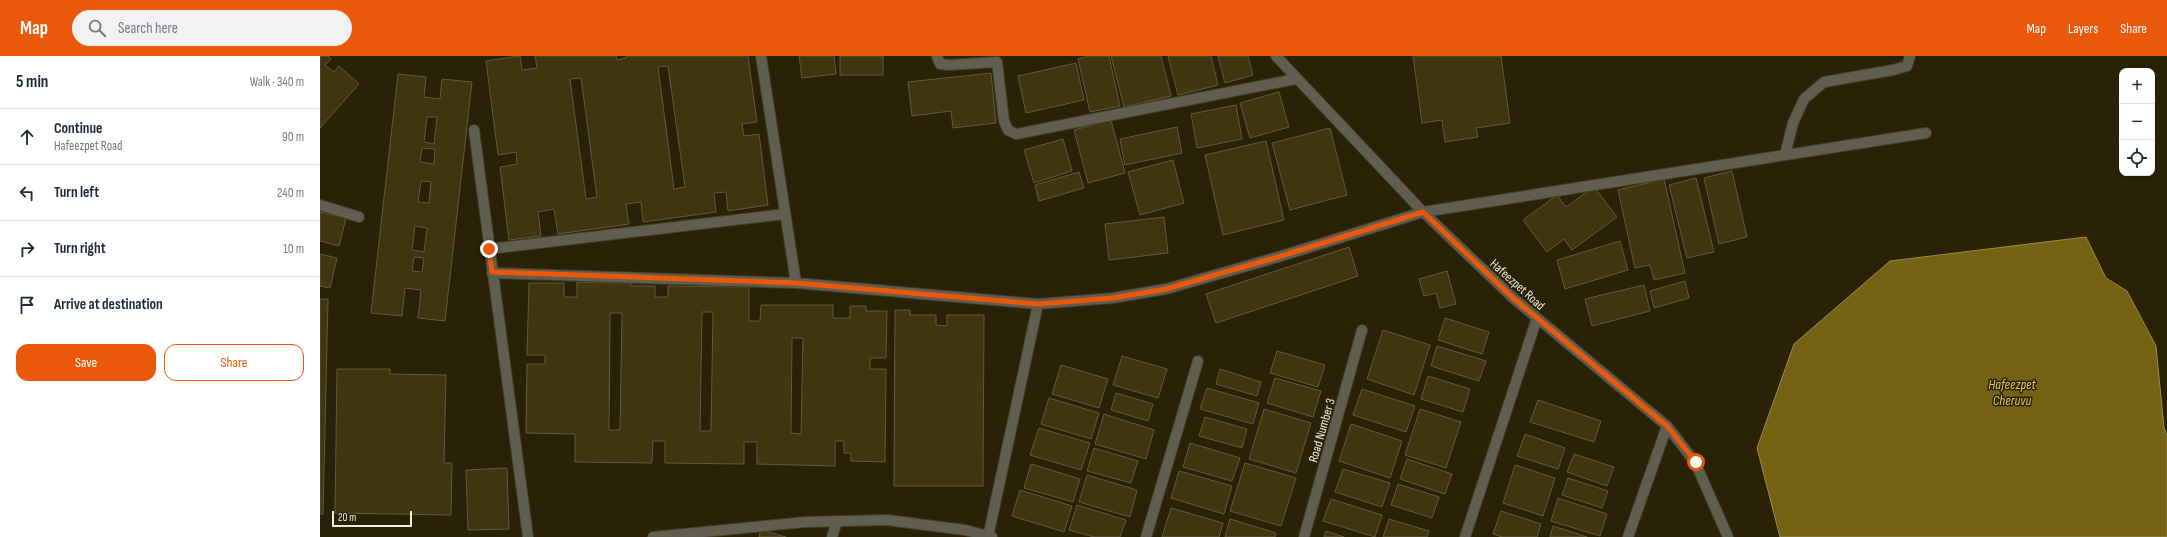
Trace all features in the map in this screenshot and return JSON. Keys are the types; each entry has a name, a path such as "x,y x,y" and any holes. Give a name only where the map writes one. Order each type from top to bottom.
{"street":[{"path":"760,56 796,283"},
{"path":"937,56 940,64 948,65 997,59 1004,121 1008,130 1016,134 1296,79"},
{"name":"Hafeezpet Road","path":"1276,56 1296,79 1423,212 1537,318 1667,426 1696,462 1728,537"},
{"path":"1785,155 1793,123 1804,99 1824,82 1894,70 1907,66 1910,56"},
{"path":"474,130 528,537"},
{"path":"492,272 796,283 1038,304 1113,298 1166,289 1278,257 1423,212 1926,133"},
{"path":"320,205 359,217"},
{"path":"489,249 785,214"},
{"path":"653,537 805,522 887,520 965,530 989,537 1038,304"},
{"path":"1465,537 1537,318"},
{"name":"Road Number 3","path":"1304,537 1362,330"},
{"path":"1146,537 1198,361"},
{"path":"1628,537 1667,426"},
{"path":"832,537 837,521"}],"water":[{"name":"Hafeezpet Cheruvu","path":"2086,237 2106,278 2127,291 2156,346 2164,428 2167,435 2167,537 1780,537 1757,448 1794,344 1890,261"}],"building":[{"path":"320,56 328,56 331,59 325,65 334,72 339,66 359,84 320,128"},
{"path":"520,56 522,70 537,68 535,56 616,56 617,60 626,58 626,56 748,56 757,122 742,124 744,136 759,134 768,205 728,211 726,192 714,193 716,212 643,222 641,202 626,204 629,224 558,234 554,209 538,212 541,236 509,240 500,167 517,164 516,152 498,155 486,61","holes":["668,66 685,187 674,189 658,67","581,78 597,197 586,199 570,79"]},
{"path":"799,56 834,56 836,74 802,78"},
{"path":"840,56 883,56 883,75 840,75"},
{"path":"1089,56 1109,56 1120,106 1090,112 1078,59"},
{"path":"1111,56 1161,56 1171,96 1124,107"},
{"path":"1168,56 1211,56 1218,85 1178,95"},
{"path":"1218,56 1248,56 1253,75 1225,83"},
{"path":"1413,56 1501,56 1510,123 1476,128 1478,137 1445,142 1442,120 1422,123"},
{"path":"1076,63 1084,100 1026,113 1018,76"},
{"path":"991,73 996,123 953,128 951,111 912,116 908,82"},
{"path":"398,74 426,77 424,97 440,99 442,79 472,82 445,321 418,318 421,290 405,288 402,316 371,313","holes":["427,117 437,117 434,144 424,142","422,148 435,149 434,164 420,162","421,181 431,182 429,203 418,202","415,226 427,228 424,252 412,250","414,257 424,258 422,272 412,271"]},
{"path":"1279,92 1289,127 1250,138 1240,103"},
{"path":"1236,105 1242,139 1197,148 1191,114"},
{"path":"1111,120 1125,173 1088,183 1074,130"},
{"path":"1177,127 1182,153 1125,165 1120,139"},
{"path":"1330,128 1347,195 1290,210 1272,143"},
{"path":"1063,139 1072,171 1034,183 1024,150"},
{"path":"1266,141 1284,220 1223,235 1205,155"},
{"path":"1173,160 1184,203 1140,215 1128,172"},
{"path":"1732,171 1747,237 1719,244 1704,178"},
{"path":"1079,172 1084,188 1039,201 1035,185"},
{"path":"1696,178 1714,252 1687,258 1669,185"},
{"path":"1664,179 1685,273 1654,280 1650,265 1635,268 1618,190"},
{"path":"1594,187 1617,217 1572,250 1564,239 1547,252 1523,220 1557,195 1566,207"},
{"path":"320,212 346,218 339,246 320,241"},
{"path":"1164,217 1168,253 1109,260 1105,224"},
{"path":"1620,241 1628,270 1565,289 1557,260"},
{"path":"1349,247 1358,276 1216,323 1206,294"},
{"path":"320,254 337,258 330,288 320,286"},
{"path":"1447,271 1456,304 1440,308 1436,293 1424,296 1419,279"},
{"path":"1685,281 1689,298 1654,308 1650,291"},
{"path":"577,282 631,283 631,286 655,286 655,297 668,297 668,286 749,287 749,321 760,321 761,305 833,305 833,318 850,318 850,306 866,306 866,311 887,311 886,358 870,358 870,369 886,369 885,462 851,461 851,453 844,453 844,441 835,441 835,466 757,464 757,442 744,442 744,464 665,463 665,441 653,441 652,463 575,462 575,434 526,433 527,364 545,364 545,355 527,355 529,283 564,283 564,297 577,297","holes":["702,312 713,312 711,431 700,431","610,313 622,313 620,430 609,430","792,338 803,338 801,434 791,433"]},
{"path":"1644,285 1650,311 1592,326 1585,299"},
{"path":"320,299 328,299 323,514 320,514"},
{"path":"895,310 910,310 910,315 936,315 936,325 947,326 947,315 984,315 983,486 894,486"},
{"path":"1445,318 1489,332 1482,354 1438,340"},
{"path":"1383,330 1430,345 1414,395 1367,379"},
{"path":"1437,346 1486,361 1479,381 1431,366"},
{"path":"1277,351 1325,365 1318,387 1270,373"},
{"path":"1122,356 1167,369 1158,398 1113,385"},
{"path":"1061,365 1108,379 1099,408 1052,394"},
{"path":"337,369 390,369 390,374 446,375 444,463 452,463 451,515 335,513"},
{"path":"1220,369 1261,382 1257,396 1216,384"},
{"path":"1428,376 1470,389 1463,412 1421,399"},
{"path":"1275,378 1321,391 1313,417 1267,403"},
{"path":"1207,388 1259,403 1253,424 1200,409"},
{"path":"1362,389 1415,406 1406,432 1353,415"},
{"path":"1116,393 1153,404 1148,421 1111,410"},
{"path":"1049,398 1099,413 1091,439 1041,424"},
{"path":"1538,400 1601,421 1594,442 1530,422"},
{"path":"1264,409 1311,423 1296,473 1249,459"},
{"path":"1420,409 1461,422 1446,468 1405,455"},
{"path":"1104,414 1154,430 1146,459 1095,444"},
{"path":"1205,417 1247,429 1242,448 1199,436"},
{"path":"1351,424 1402,441 1390,478 1339,461"},
{"path":"1039,428 1090,443 1081,470 1030,455"},
{"path":"1525,434 1565,448 1558,469 1517,456"},
{"path":"1190,443 1240,458 1232,481 1183,467"},
{"path":"1094,448 1138,461 1131,483 1087,471"},
{"path":"1574,454 1614,467 1607,486 1567,472"},
{"path":"1407,459 1452,474 1445,494 1400,479"},
{"path":"1245,463 1296,478 1281,526 1230,511"},
{"path":"1031,464 1080,479 1073,502 1024,488"},
{"path":"1515,465 1555,478 1543,516 1503,503"},
{"path":"507,468 509,529 468,530 466,470"},
{"path":"1343,469 1390,483 1382,507 1335,492"},
{"path":"1179,471 1232,486 1224,514 1171,498"},
{"path":"1087,475 1137,490 1130,517 1079,502"},
{"path":"1568,478 1608,491 1602,508 1562,495"},
{"path":"1398,484 1439,497 1432,518 1391,505"},
{"path":"1020,490 1072,506 1064,532 1012,516"},
{"path":"1558,498 1607,514 1600,536 1551,521"},
{"path":"1331,499 1382,515 1375,537 1323,521"},
{"path":"1077,505 1126,520 1120,537 1094,537 1069,530"},
{"path":"1171,508 1223,523 1219,537 1162,537"},
{"path":"1501,511 1541,524 1537,537 1502,537 1493,534"},
{"path":"1230,519 1276,533 1275,537 1225,537"},
{"path":"1389,519 1429,531 1427,537 1383,537"},
{"path":"1553,526 1587,537 1550,537"},
{"path":"761,530 786,537 759,537"},
{"path":"1326,531 1344,537 1324,537"}],"route":[{"path":"489,249 492,272 796,283 1038,304 1113,298 1166,289 1278,257 1423,212 1512,297 1667,426 1696,462"}]}
